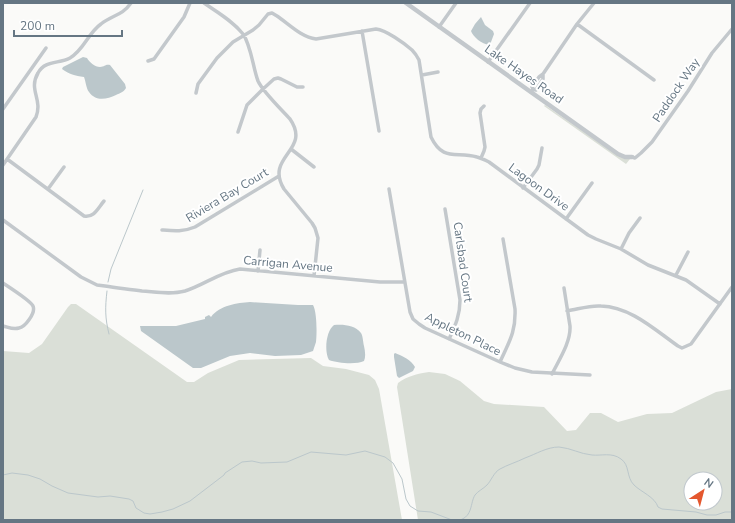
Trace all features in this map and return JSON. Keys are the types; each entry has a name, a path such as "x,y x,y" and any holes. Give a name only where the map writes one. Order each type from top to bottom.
{"street":[{"path":"3,165 38,113 39,107 34,81 40,70 44,65 65,60 75,55 101,23 120,14 128,8 131,3"},
{"path":"148,62 154,59 184,17 190,3"},
{"path":"204,3 230,21 244,36 248,44 258,81 263,89 294,124 296,138 294,144 281,164 279,176 280,183 284,189 315,228 318,238 314,276"},
{"name":"Lake Hayes Road","path":"406,3 488,62 532,91 618,154 625,157 632,157"},
{"path":"439,27 456,3"},
{"path":"488,62 530,3"},
{"path":"532,91 532,87 539,77 543,74 577,24 594,3"},
{"name":"Lagoon Drive","path":"244,36 259,25 268,14 272,13 304,36 316,39 376,29 387,32 412,50 419,60 431,136 437,147 448,154 472,156 489,162 596,240 621,249 648,265 676,275 693,284 720,304"},
{"path":"577,24 654,80"},
{"name":"Paddock Way","path":"632,157 635,158 642,153 652,142 688,91 712,53 732,29"},
{"path":"362,31 379,131"},
{"path":"196,93 198,84 217,58 233,42 244,36"},
{"path":"3,110 46,48"},
{"path":"422,75 438,72"},
{"path":"238,132 247,105 274,79 278,78 297,87 303,87"},
{"path":"481,158 485,147 480,113 484,106"},
{"path":"523,188 537,170 542,148"},
{"path":"290,149 314,167"},
{"path":"7,159 84,216 88,217 94,214 104,201"},
{"path":"48,189 64,167"},
{"name":"Riviera Bay Court","path":"162,230 181,231 195,227 279,176"},
{"path":"566,219 592,183"},
{"name":"Appleton Place","path":"389,189 404,282 410,312 413,319 425,328 515,368 532,372 552,374 590,375"},
{"name":"Carlsbad Court","path":"445,209 460,300 458,318 449,339"},
{"path":"621,249 629,233 640,218"},
{"name":"Carrigan Avenue","path":"3,220 81,277 97,285 162,293 183,292 195,288 225,273 240,269 380,282 404,282"},
{"path":"500,362 514,330 515,320 515,309 503,239"},
{"path":"258,270 260,250"},
{"path":"676,275 688,252"},
{"path":"3,283 32,304 34,310 34,313 20,328 14,329 3,326"},
{"path":"567,311 590,306 602,306 622,310 639,318 682,348 690,344 732,287"},
{"path":"552,374 570,332 564,288"}],"shaded area":[{"path":"481,17 485,25 493,31 494,34 489,45 478,40 471,31"},
{"path":"83,57 87,58 92,64 98,67 110,65 125,84 126,88 122,92 109,98 102,99 92,95 87,89 84,77 72,74 62,69 63,67"},
{"path":"545,105 617,155 630,159 626,164 544,106"},
{"path":"250,302 313,305 317,328 316,342 313,351 301,355 275,356 250,353 230,356 201,368 193,368 141,331 140,326 176,326 205,319 205,317 209,315 211,317 219,310 229,305"},
{"path":"71,304 76,304 187,382 194,382 208,373 239,360 311,358 323,366 346,369 369,375 375,380 379,389 402,520 3,520 3,351 29,353 42,344"},
{"path":"334,325 356,328 361,333 365,352 364,361 346,363 329,360 326,347 329,332"},
{"path":"395,353 411,362 415,367 413,371 399,378 397,376 394,357"},
{"path":"429,372 445,374 460,381 484,401 494,404 544,407 567,431 576,430 590,413 601,413 618,422 647,414 672,413 716,392 732,389 732,520 418,520 397,387 398,383 412,376"}],"waterway":[{"path":"108,282 111,269 143,190"},
{"path":"107,291 106,313 109,334"},
{"path":"460,520 467,516 475,495 487,485 498,470 542,451 559,447 588,454 618,457 626,464 630,478 634,485 651,497 658,507 662,509 696,512 707,515 732,512"},
{"path":"3,475 12,473 28,475 40,479 68,493 129,499 133,501 136,508 144,513 150,514 173,509 190,501 225,473 242,462 287,462 311,452 346,455 365,451 385,457 393,463 402,479 406,499 410,506 418,511 431,512 452,520"}]}
